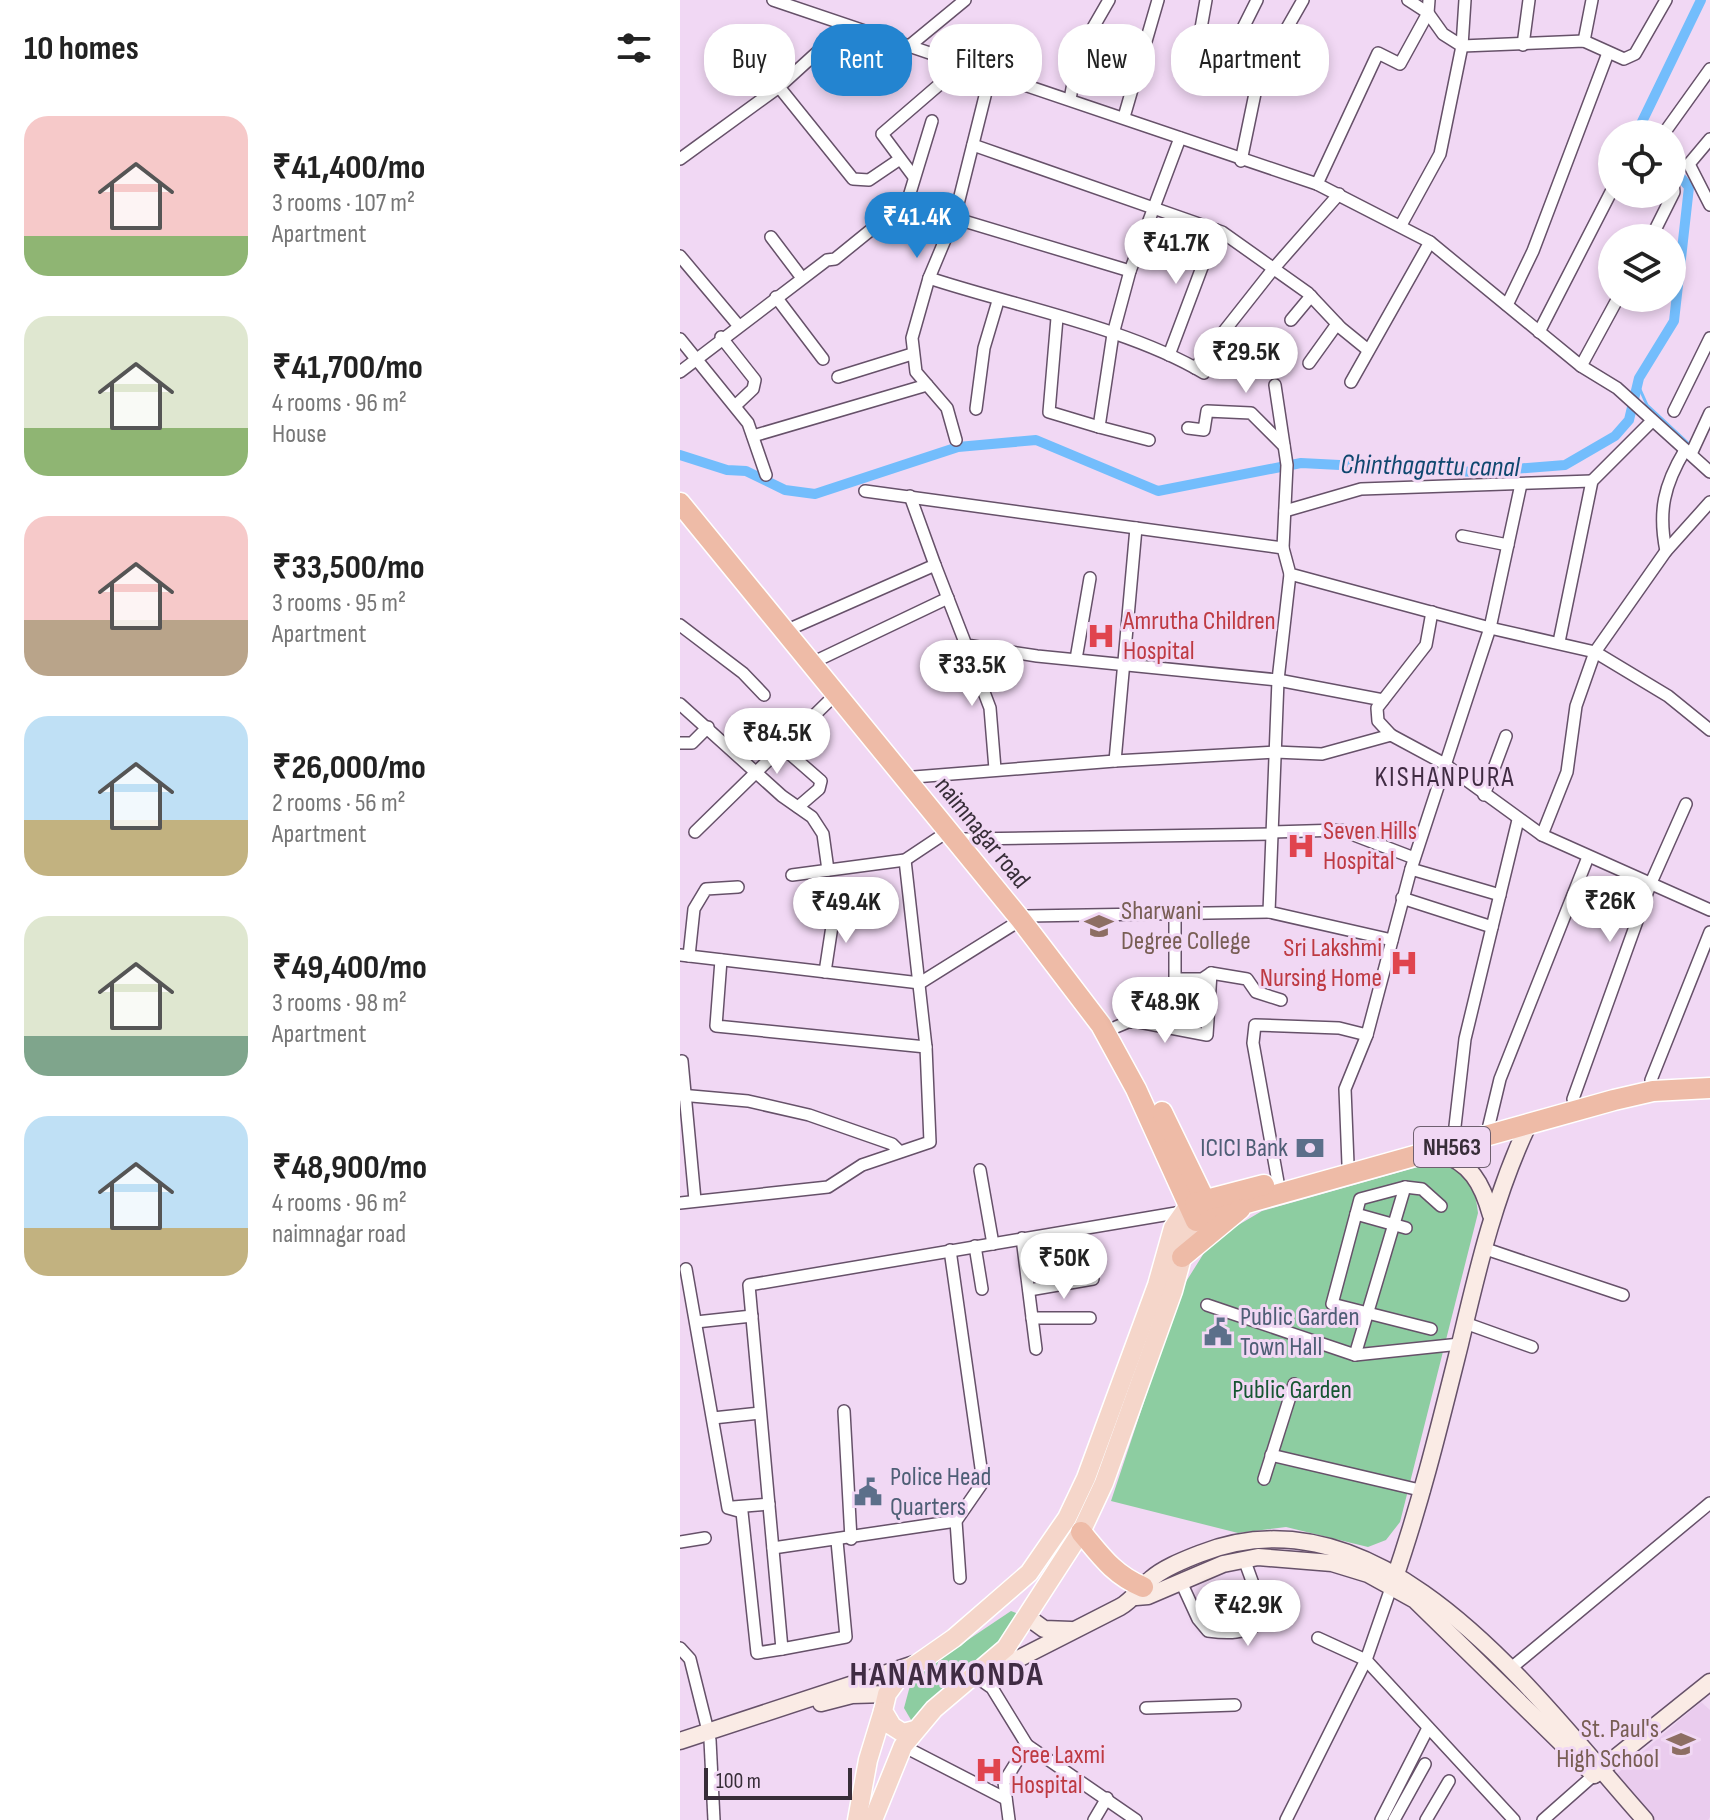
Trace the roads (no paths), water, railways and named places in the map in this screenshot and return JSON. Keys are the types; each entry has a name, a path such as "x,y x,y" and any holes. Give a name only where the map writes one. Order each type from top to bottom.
{"highway":[{"path":"685,509 792,628 914,777 956,835"},
{"name":"naimnagar road","path":"685,509 835,695 1024,918 1117,1052 1197,1210"},
{"path":"1024,918 1116,1027 1187,1161 1197,1210"},
{"name":"NH563","path":"1242,1198 1278,1182 1454,1135 1573,1099 1651,1080 1710,1077"},
{"name":"NH563","path":"1197,1210 1438,1152 1529,1123 1653,1091 1710,1088"},
{"path":"1182,1257 1242,1198 1187,1161"},
{"path":"1081,1532 1107,1566 1139,1592"}],"main road":[{"path":"873,1820 903,1746 934,1709 1006,1648 1081,1532 1109,1469 1197,1210"},
{"path":"857,1820 868,1760 885,1703 915,1664 954,1638 1029,1573 1067,1518 1197,1210"},
{"path":"989,1607 1010,1603 1026,1616"},
{"path":"885,1703 898,1731 915,1730"}],"street":[{"path":"773,0 840,24"},
{"path":"912,44 965,0"},
{"path":"1070,99 1079,52 1109,0"},
{"path":"1124,117 1158,0"},
{"path":"1202,24 1206,0"},
{"path":"1245,24 1257,0"},
{"path":"1241,161 1258,79 1303,0"},
{"path":"1408,0 1428,6"},
{"path":"1401,225 1440,154 1462,46 1465,0"},
{"path":"1523,45 1529,0"},
{"path":"1584,41 1592,0"},
{"path":"1428,6 1437,28 1462,46 1584,41 1608,53 1631,58 1666,0"},
{"path":"1317,184 1378,53 1400,64 1428,6"},
{"path":"1507,305 1533,251 1608,53"},
{"path":"795,72 811,58"},
{"path":"1674,120 1708,76"},
{"path":"1042,89 1241,161 1317,184 1401,225 1430,242 1581,366 1617,388 1710,472"},
{"path":"914,177 882,134 928,94"},
{"path":"680,159 767,96"},
{"path":"786,96 853,179 869,180 900,159"},
{"path":"956,440 947,408 916,372 912,338 929,278 955,216 985,96"},
{"path":"680,372 721,337 827,260 835,259 907,203 932,121"},
{"path":"1099,427 1113,334 1130,271 1180,138"},
{"path":"1709,203 1689,164 1710,139"},
{"path":"973,145 1216,230 1311,296 1337,324 1368,350"},
{"path":"929,278 1113,334 1199,370 1274,268 1339,194"},
{"path":"907,203 1130,271"},
{"path":"1539,332 1603,208"},
{"path":"1169,355 1216,230"},
{"path":"771,237 802,278"},
{"path":"1351,382 1430,242"},
{"path":"680,256 738,325"},
{"path":"1291,320 1311,296"},
{"path":"776,297 823,359"},
{"path":"976,409 984,348 998,301"},
{"path":"1581,366 1610,312"},
{"path":"1057,318 1049,412 1149,440"},
{"path":"1309,363 1337,324"},
{"path":"721,337 755,380 753,389 735,406"},
{"path":"1674,411 1710,338"},
{"path":"680,339 735,406 753,436 766,475"},
{"path":"838,377 912,354"},
{"path":"753,436 927,385"},
{"path":"1269,912 1278,680 1290,574 1283,548 1287,465 1275,385"},
{"path":"1188,428 1204,430 1207,411 1251,413 1285,447"},
{"path":"1666,551 1661,519 1664,489 1710,413"},
{"path":"1559,642 1592,481 1648,419"},
{"path":"1285,511 1361,489 1592,481"},
{"path":"1348,1164 1345,1089 1367,1035 1402,898 1443,763 1490,628 1521,484"},
{"path":"865,491 1283,548"},
{"path":"910,496 992,716 995,769"},
{"path":"1542,835 1567,772 1576,706 1595,652 1666,551 1710,502"},
{"path":"1115,761 1136,528"},
{"path":"1462,536 1508,545"},
{"path":"792,628 935,565"},
{"path":"1290,574 1490,628 1595,652 1668,696 1710,730"},
{"path":"1076,659 1090,578"},
{"path":"818,660 948,598"},
{"path":"1432,612 1426,645 1383,700 1376,717 1391,735 1443,763 1542,835 1710,910"},
{"path":"680,625 743,673 764,695"},
{"path":"966,645 1278,680 1383,700"},
{"path":"695,832 835,695"},
{"path":"680,704 756,773 818,823 828,870"},
{"path":"680,743 692,743 708,727"},
{"path":"914,777 1115,761 1275,752 1322,754 1391,735"},
{"path":"1484,795 1506,736"},
{"path":"782,747 821,781 819,789 798,807"},
{"path":"1573,1099 1650,885 1686,804"},
{"path":"1454,1135 1465,1039 1518,820"},
{"path":"792,875 905,860 956,835 1341,830 1413,863 1500,895"},
{"path":"1489,1125 1500,1079 1588,857"},
{"path":"680,1203 828,1187 862,1165 930,1142 926,1047 905,860"},
{"path":"738,887 706,889 697,900 684,956 920,983 1024,918 1269,912 1392,940"},
{"path":"1402,898 1492,927"},
{"path":"825,972 834,913"},
{"path":"1175,913 1175,979 1202,979 1211,973 1247,979 1256,992 1281,1000"},
{"path":"1651,1080 1710,932"},
{"path":"721,960 716,1026 926,1047"},
{"path":"1116,1027 1139,1022 1207,1035 1211,973"},
{"path":"1278,1182 1253,1043 1255,1025 1339,1028 1367,1035"},
{"path":"682,1061 682,1095 695,1200"},
{"path":"682,1095 748,1101 809,1115 892,1144 899,1151"},
{"path":"1286,1820 1366,1660 1424,1491 1491,1215 1506,1170 1529,1123"},
{"path":"1438,1152 1468,1167 1484,1189 1491,1215"},
{"path":"980,1170 993,1244"},
{"path":"1431,1329 1332,1304 1360,1199 1405,1187 1422,1189 1441,1206"},
{"path":"1355,1355 1400,1227 1405,1187"},
{"path":"782,1649 749,1285 1197,1210"},
{"path":"1356,1214 1400,1227"},
{"path":"1022,1238 1036,1349"},
{"path":"975,1246 982,1289"},
{"path":"1483,1248 1623,1295"},
{"path":"950,1250 983,1482 956,1521 960,1578"},
{"path":"686,1269 728,1508"},
{"path":"1029,1290 1093,1279"},
{"path":"1207,1305 1355,1355 1460,1344"},
{"path":"696,1322 752,1316"},
{"path":"1032,1318 1090,1318"},
{"path":"1465,1323 1532,1347"},
{"path":"1264,1479 1294,1384"},
{"path":"844,1411 851,1539"},
{"path":"713,1418 760,1413"},
{"path":"1271,1455 1424,1491"},
{"path":"1510,1669 1710,1503"},
{"path":"728,1508 769,1504"},
{"path":"728,1508 742,1512 757,1653 846,1637 837,1541"},
{"path":"773,1548 851,1539 956,1521"},
{"path":"680,1542 705,1538"},
{"path":"1136,1820 1027,1745 992,1688 977,1674 1012,1662 1077,1629 1139,1592 1152,1577 1199,1554 1259,1540 1333,1549 1394,1579 1459,1619 1510,1669 1597,1772 1632,1820"},
{"path":"1139,1592 1148,1596 1244,1559 1284,1556 1332,1563 1394,1579 1488,1669 1577,1763 1597,1772 1645,1820"},
{"path":"1181,1582 1198,1619 1208,1631 1230,1635 1251,1629 1262,1622 1264,1614 1244,1559"},
{"path":"1026,1616 1034,1624 1055,1632 1077,1629"},
{"path":"1318,1638 1366,1660 1514,1820"},
{"path":"680,1648 690,1659 709,1735 714,1820"},
{"path":"680,1750 709,1735 915,1664"},
{"path":"1543,1820 1597,1772 1707,1691"},
{"path":"680,1741 837,1698 885,1703"},
{"path":"1146,1708 1235,1705"},
{"path":"1381,1820 1428,1728"},
{"path":"1009,1820 1004,1782 1027,1745"},
{"path":"903,1746 1006,1799"},
{"path":"1394,1820 1425,1764"},
{"path":"1426,1820 1449,1781"},
{"path":"1094,1820 1107,1798"}],"waterway":[{"name":"Chinthagattu canal","path":"1643,120 1701,0"},
{"name":"Chinthagattu canal","path":"680,455 727,470 746,471 785,490 815,494 958,447 1036,440 1158,491 1301,463 1475,472 1565,465 1615,436 1629,420 1639,378 1674,321 1689,187 1686,183"},
{"path":"1638,385 1647,405 1689,444"}],"place":[{"name":"Amrutha Children Hospital","path":"1101,636"},
{"name":"Seven Hills Hospital","path":"1301,846"},
{"name":"Sharwani Degree College","path":"1099,926"},
{"name":"Sri Lakshmi Nursing Home","path":"1404,963"},
{"name":"ICICI Bank","path":"1310,1148"},
{"name":"Public Garden Town Hall","path":"1218,1332"},
{"name":"Police Head Quarters","path":"868,1492"},
{"name":"St. Paul's High School","path":"1681,1744"},
{"name":"Sree Laxmi Hospital","path":"989,1770"}],"district":[{"name":"KISHANPURA","path":"1445,777"},
{"name":"HANAMKONDA","path":"947,1674"}],"park label":[{"name":"Public Garden","path":"1292,1390"}]}
